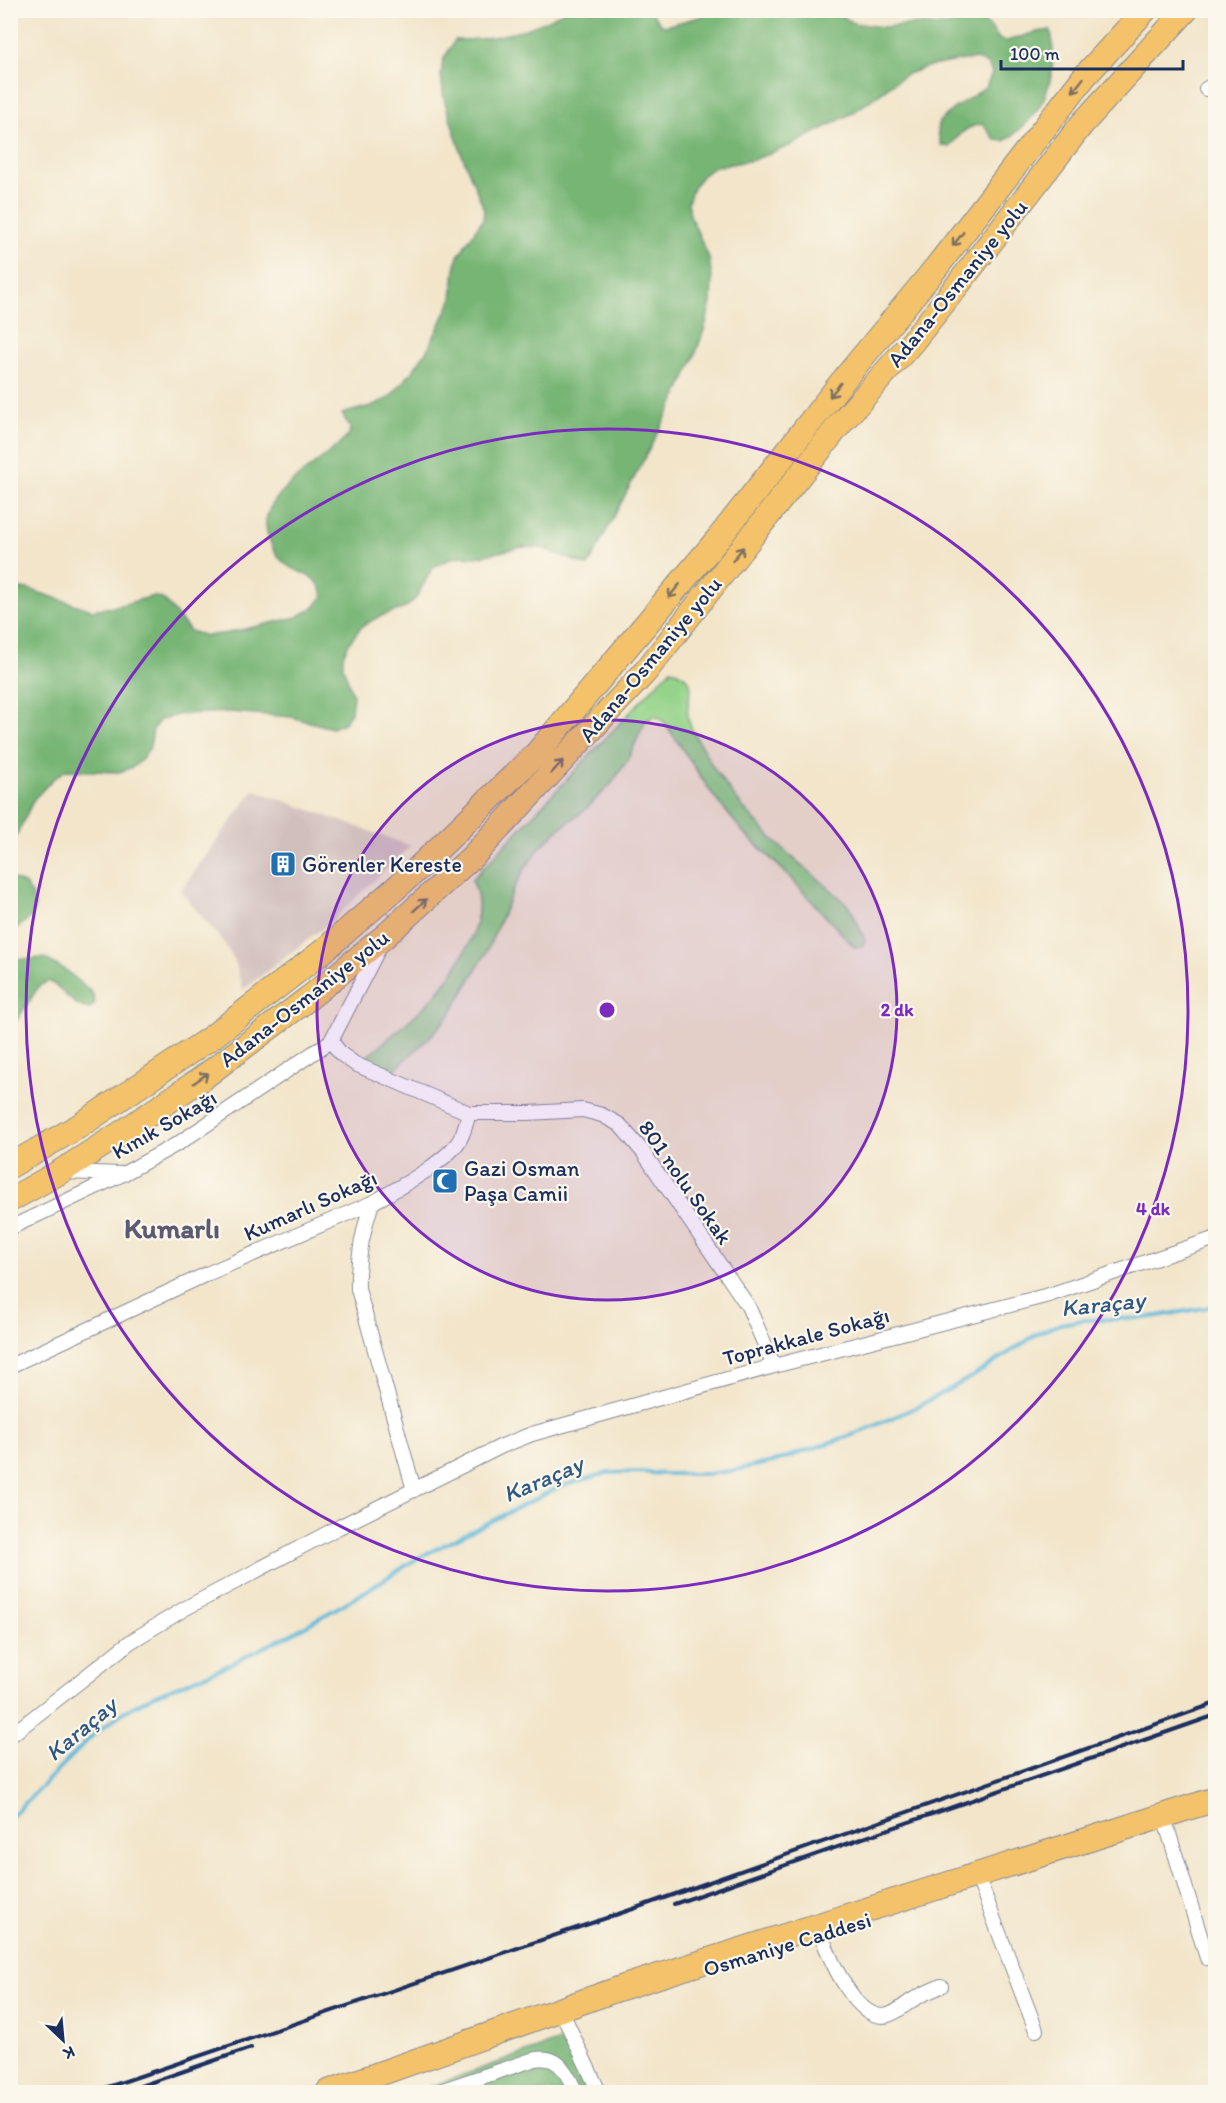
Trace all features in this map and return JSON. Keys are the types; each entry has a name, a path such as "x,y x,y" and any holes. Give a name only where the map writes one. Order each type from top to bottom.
{"highway":[{"name":"Adana-Osmaniye yolu","path":"10,1166 79,1126 212,1037 322,952 412,874 538,752 718,539 841,383 935,269 1084,76 1145,10"},
{"name":"Adana-Osmaniye yolu","path":"10,1200 60,1172 201,1079 309,998 385,936 474,855 645,672 840,424 913,341 1082,124 1186,10"},
{"path":"328,2092 621,1988 1215,1799"},
{"name":"Osmaniye Caddesi","path":"362,2092 701,1971 1215,1807"}],"street":[{"name":"Kınık Sokağı","path":"10,1228 123,1174 201,1130 331,1041 385,936"},
{"path":"331,1041 341,1054 355,1064 470,1113"},
{"name":"801 nolu Sokak","path":"470,1113 584,1110 602,1115 620,1125 644,1152 748,1306 774,1366"},
{"name":"Kumarlı Sokağı","path":"10,1366 209,1273 372,1203 450,1152 459,1142 470,1113"},
{"path":"60,1172 123,1174"},
{"path":"372,1203 360,1246 357,1268 358,1289 414,1490"},
{"name":"Toprakkale Sokağı","path":"10,1736 130,1642 184,1609 339,1527 502,1446 532,1434 774,1366 1049,1295 1215,1238"},
{"path":"1166,1824 1207,1958"},
{"path":"980,1883 1036,2030"},
{"path":"821,1934 840,1977 867,2011 875,2015 891,2014 923,1994 941,1986"},
{"path":"566,2019 599,2092"},
{"path":"437,2092 532,2060 545,2058 552,2060 564,2070 576,2092"}],"shaded area":[{"path":"254,790 411,846 327,925 243,990 235,961 224,943 180,891"}],"green space":[{"path":"565,10 650,11 661,25 665,26 703,16 708,10 835,11 853,23 882,27 920,24 944,26 981,20 989,25 1000,40 1007,41 1051,30 1053,64 1046,94 1039,107 1018,131 1004,141 996,140 982,124 967,129 949,147 941,145 938,133 939,122 953,109 986,87 992,73 988,64 976,59 963,60 926,67 905,75 854,112 794,144 753,160 714,167 702,176 693,188 688,202 690,215 709,258 712,278 711,303 705,327 676,398 588,566 542,548 522,547 476,557 452,558 433,567 416,598 405,608 378,617 361,627 349,643 343,656 343,667 353,695 351,712 344,723 332,728 291,717 231,712 181,714 160,720 153,729 150,747 133,767 119,772 66,770 53,779 34,799 11,847 11,589 28,589 92,610 154,596 164,600 190,631 206,636 297,617 313,608 323,597 321,589 310,576 293,569 278,556 267,533 267,516 280,494 291,483 349,435 350,427 342,414 389,398 412,372 429,347 452,299 458,256 483,219 484,209 462,155 444,99 441,75 443,60 455,40 512,33 540,24"},
{"path":"671,669 681,674 690,684 688,717 690,724 718,774 738,801 771,838 849,907 865,940 862,947 854,947 784,871 743,832 713,795 665,723 656,716 646,720 627,761 612,783 584,811 559,829 538,850 525,868 486,953 451,1013 432,1035 391,1073 378,1069 363,1060 432,999 458,964 476,924 478,912 477,896 472,880"},
{"path":"10,878 25,884 32,895 35,906 31,917 11,933"},
{"path":"44,958 67,971 92,993 95,1003 89,1009 83,1008 49,981 39,986 11,1029 11,960"},
{"path":"566,2039 589,2092 414,2092"}],"waterway":[{"name":"Karaçay","path":"10,1818 94,1734 122,1713 153,1696 222,1668 293,1633 418,1558 561,1486 607,1473 708,1474 773,1462 858,1433 919,1406 975,1375 1040,1332 1060,1324 1083,1320 1146,1318 1216,1306"}],"railway":[{"path":"93,2092 633,1909 1216,1703"},
{"path":"674,1904 1216,1715"},
{"path":"123,2092 251,2048"}],"place":[{"name":"Görenler Kereste","path":"283,864"},
{"name":"Gazi Osman Paşa Camii","path":"445,1181"}],"district":[{"name":"Kumarlı","path":"172,1228"}]}
